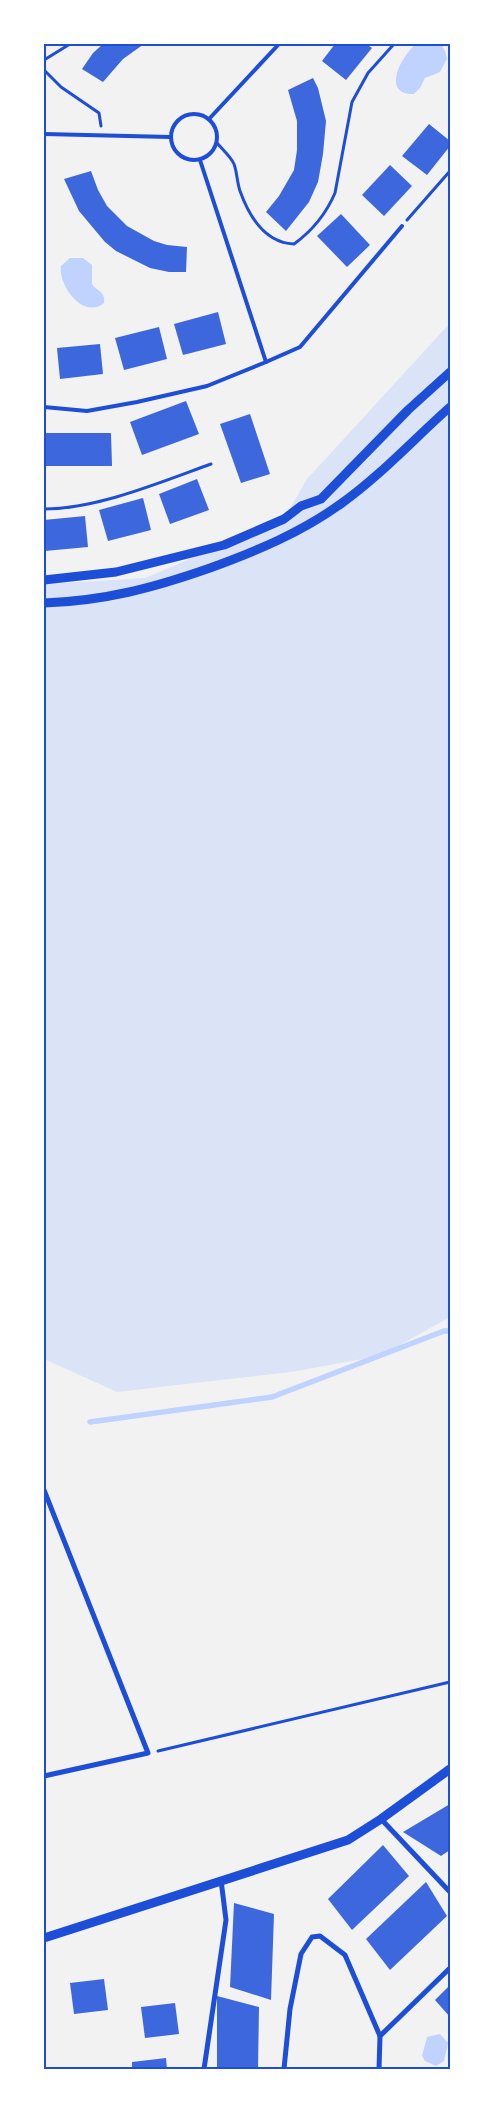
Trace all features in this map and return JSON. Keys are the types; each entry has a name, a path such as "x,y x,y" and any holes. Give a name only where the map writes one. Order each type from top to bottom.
{"street":[{"path":"44,580 116,572 224,544 284,519 301,506 321,499 408,410 450,372"},
{"path":"44,603 79,602 130,593 243,556 285,538 344,502 450,407"},
{"path":"44,1490 46,1504 148,1753 44,1776"},
{"path":"44,1938 348,1840 450,1770"},
{"path":"381,1819 450,1892"},
{"path":"204,2069 226,1920 221,1880"},
{"path":"284,2069 290,2009 301,1954 312,1937 320,1936 345,1955 380,2036 379,2069"},
{"path":"380,2036 450,1968"}],"lane":[{"path":"209,119 279,44"},
{"path":"197,114 209,119 216,130 217,143 211,154 200,160 186,160 174,151 170,137 174,124 184,116 197,114"},
{"path":"44,134 170,137"},
{"path":"200,160 266,362"},
{"path":"44,406 87,411 207,386 300,347 402,226"}],"path":[{"path":"44,60 70,44"},
{"path":"217,143 234,164 239,189 249,212 260,227 273,240 283,244 294,244 319,221 330,205 335,193 352,102 368,73 394,44"},
{"path":"44,70 61,87 99,113 103,135"},
{"path":"402,226 450,171"},
{"path":"44,509 85,504 127,493 211,464"},
{"path":"148,1753 450,1682"}],"shaded area":[{"path":"450,323 450,1317 380,1356 291,1372 117,1392 44,1359 44,584 145,578 284,519 307,479"}],"water":[{"path":"416,44 441,44 447,59 440,72 425,78 420,88 414,94 404,93 398,88 396,82 397,74 405,57"},
{"path":"70,258 83,258 92,265 92,284 104,296 104,303 96,307 88,307 81,304 68,291 61,274 61,266"},
{"path":"440,2034 448,2043 444,2061 436,2066 425,2061 422,2056 427,2037"}],"building":[{"path":"103,44 144,44 123,59 103,82 82,69 93,53"},
{"path":"335,44 366,44 372,48 346,80 322,61"},
{"path":"313,78 318,88 326,121 323,154 318,182 309,202 286,231 266,212 279,196 294,170 297,150 297,121 288,90"},
{"path":"429,124 450,141 450,146 427,175 402,156"},
{"path":"390,165 412,186 384,216 362,195"},
{"path":"91,171 98,190 107,206 127,226 154,241 167,245 187,247 186,272 169,272 150,268 116,251 105,242 79,211 64,179"},
{"path":"341,214 370,245 347,267 317,236"},
{"path":"218,312 226,344 183,355 174,324"},
{"path":"159,327 167,359 124,370 115,338"},
{"path":"100,344 103,374 60,379 57,348"},
{"path":"186,401 199,434 142,455 130,422"},
{"path":"250,414 270,474 241,483 220,424"},
{"path":"45,433 111,433 112,466 46,466"},
{"path":"197,479 209,510 170,524 159,494"},
{"path":"143,498 151,530 108,541 99,510"},
{"path":"85,516 88,547 45,551 44,520"},
{"path":"450,1804 450,1850 441,1856 403,1832"},
{"path":"383,1845 409,1876 352,1930 328,1899"},
{"path":"426,1882 447,1916 390,1970 366,1939"},
{"path":"234,1903 274,1914 271,2000 230,1987"},
{"path":"104,1979 108,2010 74,2014 70,1983"},
{"path":"450,1985 450,2017 435,2000"},
{"path":"217,1996 259,2007 258,2069 217,2069"},
{"path":"175,2003 179,2034 145,2038 141,2007"},
{"path":"166,2058 167,2069 132,2069 132,2062"}],"waterway":[{"path":"90,1422 272,1397 444,1331 450,1331"}]}
